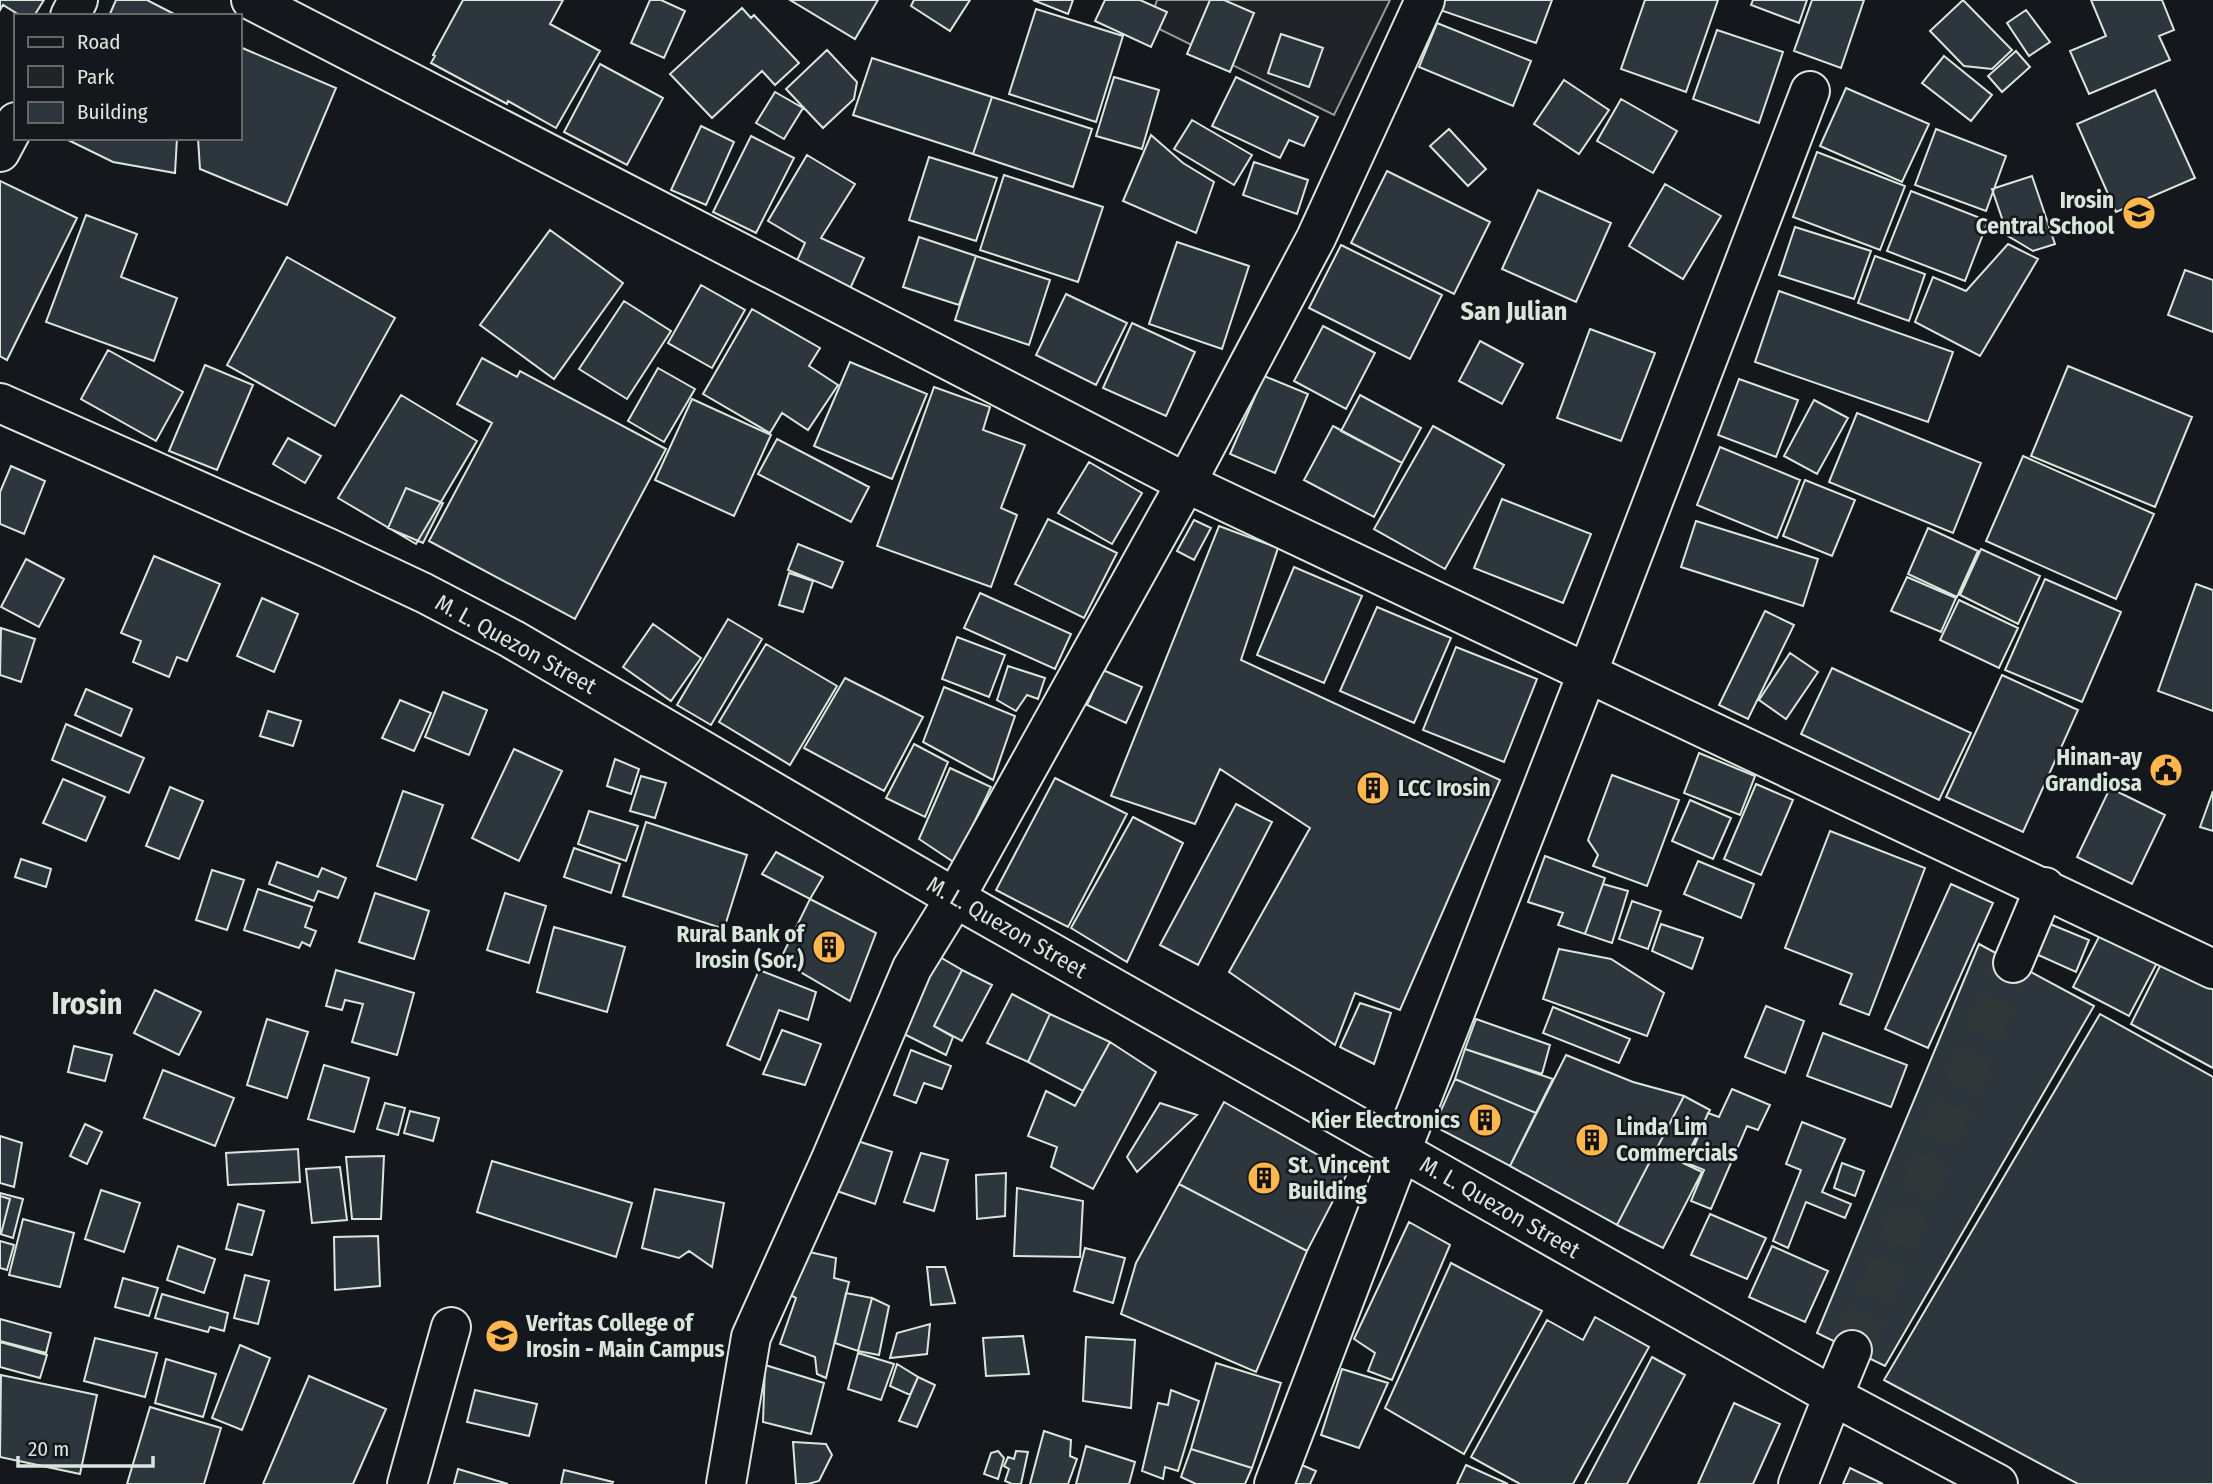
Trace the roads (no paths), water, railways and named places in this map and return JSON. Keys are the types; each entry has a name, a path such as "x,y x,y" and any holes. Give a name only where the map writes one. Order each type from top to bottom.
{"street":[{"path":"251,0 1186,483 1587,674 2045,887 2213,969"},
{"path":"726,1484 751,1337 840,1139 912,968 955,898 1186,483 1317,238 1425,0"},
{"path":"1275,1484 1810,91"},
{"path":"0,152 14,125"},
{"name":"M. L. Quezon Street","path":"0,403 328,548 435,598 512,639 955,898 1833,1396 1998,1484"},
{"path":"2013,963 2045,887"},
{"path":"407,1484 451,1327"},
{"path":"1798,1484 1852,1350"}],"tunnel":[{"path":"1852,1350 2013,963"}],"place":[{"name":"Irosin Central School","path":"2139,213"},
{"name":"Hinan-ay Grandiosa","path":"2166,770"},
{"name":"LCC Irosin","path":"1373,788"},
{"name":"Rural Bank of Irosin (Sor.)","path":"829,947"},
{"name":"Kier Electronics","path":"1485,1120"},
{"name":"Linda Lim Commercials","path":"1592,1140"},
{"name":"St. Vincent Building","path":"1264,1178"},
{"name":"Veritas College of Irosin - Main Campus","path":"502,1336"}],"district":[{"name":"San Julian","path":"1514,311"},
{"name":"Irosin","path":"87,1004"}]}
